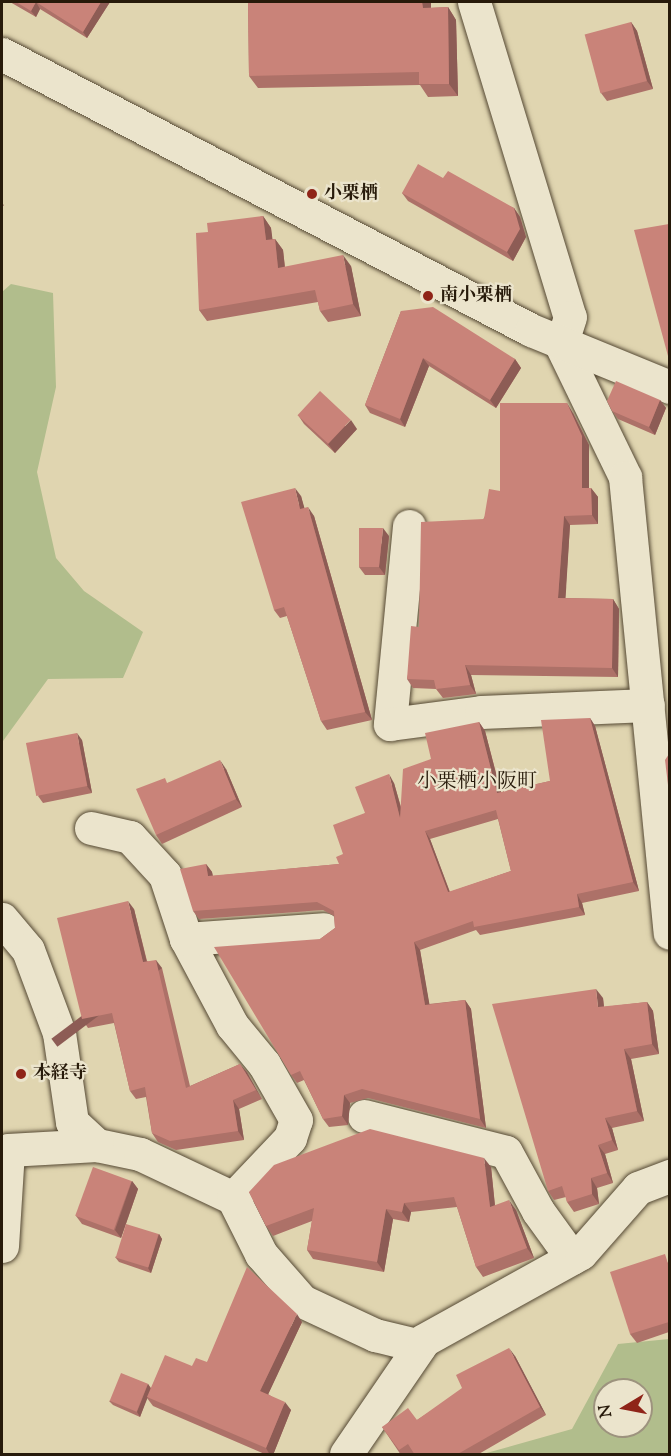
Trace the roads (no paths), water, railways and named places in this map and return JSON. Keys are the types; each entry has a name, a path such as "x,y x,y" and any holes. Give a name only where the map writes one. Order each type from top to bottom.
{"street":[{"path":"474,2 570,317 561,345 626,477 657,657 648,705 669,933"},
{"path":"2,54 561,345 669,387"},
{"path":"409,526 390,724 481,712 648,705"},
{"path":"91,828 130,837 165,875 186,939 232,1025 264,1064 296,1120 290,1138 233,1198"},
{"path":"2,920 28,950 59,1034 72,1122 98,1145"},
{"path":"186,939 324,929"},
{"path":"364,1116 506,1152 538,1211 572,1258"},
{"path":"2,1246 8,1150 98,1145 140,1154 233,1198 261,1254 302,1301 375,1335 420,1346"},
{"path":"346,1455 420,1346 572,1258 638,1188 669,1176"}],"place":[{"name":"小栗栖","path":"312,194"},
{"name":"南小栗栖","path":"428,296"},
{"name":"本経寺","path":"21,1074"}],"district":[{"name":"小栗栖小阪町","path":"477,782"}]}
